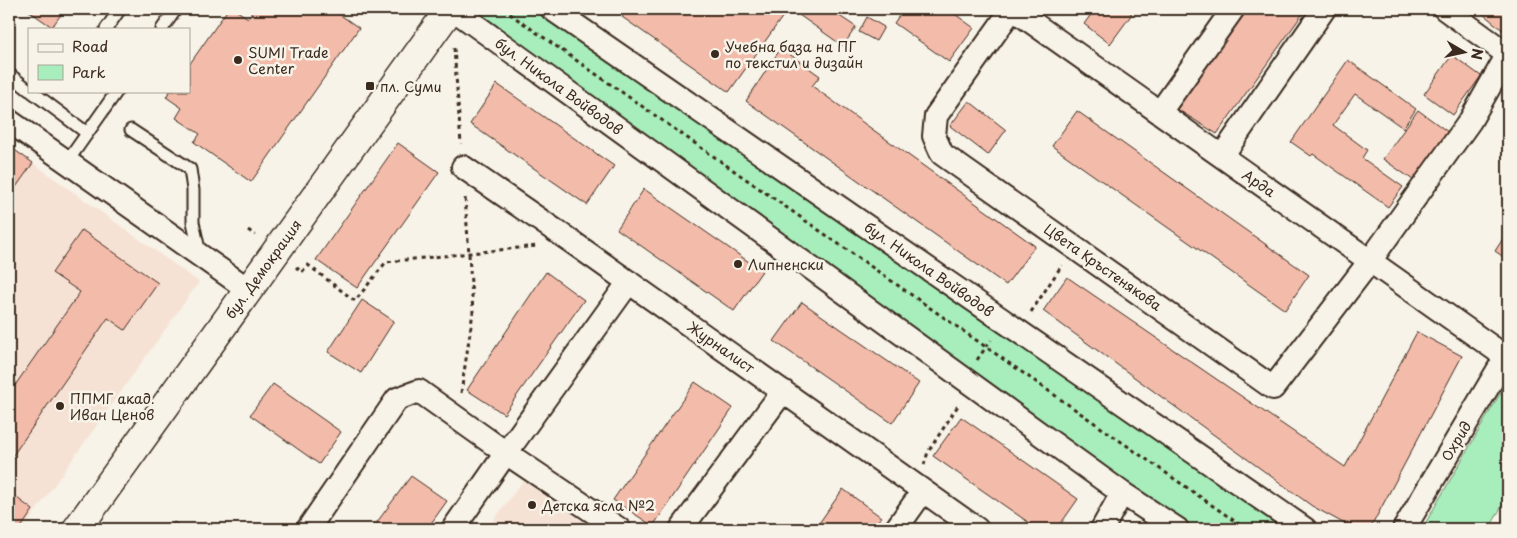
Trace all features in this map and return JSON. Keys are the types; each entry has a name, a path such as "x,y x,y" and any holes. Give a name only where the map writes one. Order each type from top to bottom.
{"street":[{"name":"бул. Демокрация","path":"77,529 451,9"},
{"name":"бул. Никола Войводов","path":"451,9 1122,493 1177,529"},
{"name":"бул. Никола Войводов","path":"552,9 1305,529"},
{"name":"Арда","path":"1012,9 1370,261 1507,354"},
{"name":"Цвета Кръстенякова","path":"1012,9 936,116 934,136 942,154 1074,248 1273,388 1370,261"},
{"path":"1160,112 1232,9"},
{"path":"1222,156 1324,9"},
{"path":"1370,261 1470,121 1508,54 1445,9"},
{"path":"9,121 249,290"},
{"name":"Журналист","path":"463,167 629,282 977,529"},
{"path":"454,529 506,453 629,282"},
{"name":"Охрид","path":"1404,529 1507,354"},
{"path":"308,529 397,399 419,391 506,453 619,529"},
{"path":"681,529 783,391"},
{"path":"896,529 923,492"},
{"path":"1102,529 1122,493"}],"lane":[{"path":"107,28 120,9"},
{"path":"163,28 176,9"},
{"path":"9,74 28,88"},
{"path":"33,92 87,133"},
{"path":"67,162 116,92"},
{"path":"131,130 190,169 193,190 193,222 200,256"}],"path":[{"path":"503,9 1246,529"},
{"path":"453,38 472,312 457,418"},
{"path":"248,230 302,272 308,265 355,301 386,262 572,242"},
{"path":"923,492 924,462 928,452 986,347 1011,326 1074,248"}],"shaded area":[{"name":"ППМГ акад. Иван Ценов","path":"9,146 199,282 23,529 9,529"},
{"name":"Детска ясла №2","path":"523,481 594,529 487,529"}],"green space":[{"path":"453,9 553,9 1305,529 1194,529"},
{"path":"1508,380 1508,495 1489,529 1422,529"}],"building":[{"path":"26,9 65,9 52,27"},
{"path":"228,9 234,9 248,18 254,9 332,9 359,28 251,182 194,142 200,134 176,118 182,108 166,97 169,92 190,92 190,64"},
{"name":"Учебна база на ПГ по текстил и дизайн","path":"628,9 788,9 729,92 622,17"},
{"path":"803,9 829,9 856,27 843,46 799,15"},
{"path":"904,9 948,9 974,28 949,62 894,23"},
{"path":"1095,9 1125,9 1132,14 1110,44 1084,24"},
{"path":"1246,9 1306,9 1217,134 1177,109"},
{"path":"1477,9 1508,9 1508,32 1506,33"},
{"path":"867,17 884,27 876,41 859,32"},
{"path":"781,48 820,76 812,86 1035,246 1006,285 746,101"},
{"path":"1452,55 1481,76 1453,115 1424,94"},
{"path":"1348,60 1416,109 1403,128 1355,94 1333,125 1367,150 1362,158 1403,187 1388,207 1313,154 1311,156 1291,142"},
{"path":"497,84 614,166 587,205 470,124"},
{"path":"969,101 1006,130 988,155 950,126"},
{"path":"1418,110 1448,132 1413,180 1383,159"},
{"path":"1077,111 1309,275 1285,310 1052,146"},
{"path":"398,143 439,172 357,288 316,260"},
{"path":"9,146 33,163 9,197"},
{"path":"644,189 762,271 734,311 617,229"},
{"path":"82,230 158,283 125,330 108,318 9,461 9,394 80,292 52,273"},
{"path":"1508,231 1508,260 1495,251"},
{"path":"546,272 584,300 504,414 467,390"},
{"path":"1067,277 1345,467 1417,332 1462,356 1370,529 1354,529 1312,506 1043,311"},
{"path":"362,300 394,321 361,373 328,352"},
{"path":"802,302 919,383 892,423 774,341"},
{"path":"695,382 733,408 653,526 613,500"},
{"path":"273,384 341,432 319,464 250,415"},
{"path":"961,417 1078,499 1057,529 1038,529 933,456"},
{"path":"411,476 447,501 427,529 372,529"},
{"path":"843,489 881,517 872,529 815,529"},
{"path":"9,492 33,510 20,529 9,529"},
{"path":"174,522 185,529 168,529"}],"place":[{"name":"Учебна база на ПГ по текстил и дизайн","path":"715,54"},
{"name":"SUMI Trade Center","path":"238,60"},
{"name":"пл. Суми","path":"370,86"},
{"name":"Липненски","path":"738,264"},
{"name":"ППМГ акад. Иван Ценов","path":"60,406"},
{"name":"Детска ясла №2","path":"532,505"}]}
